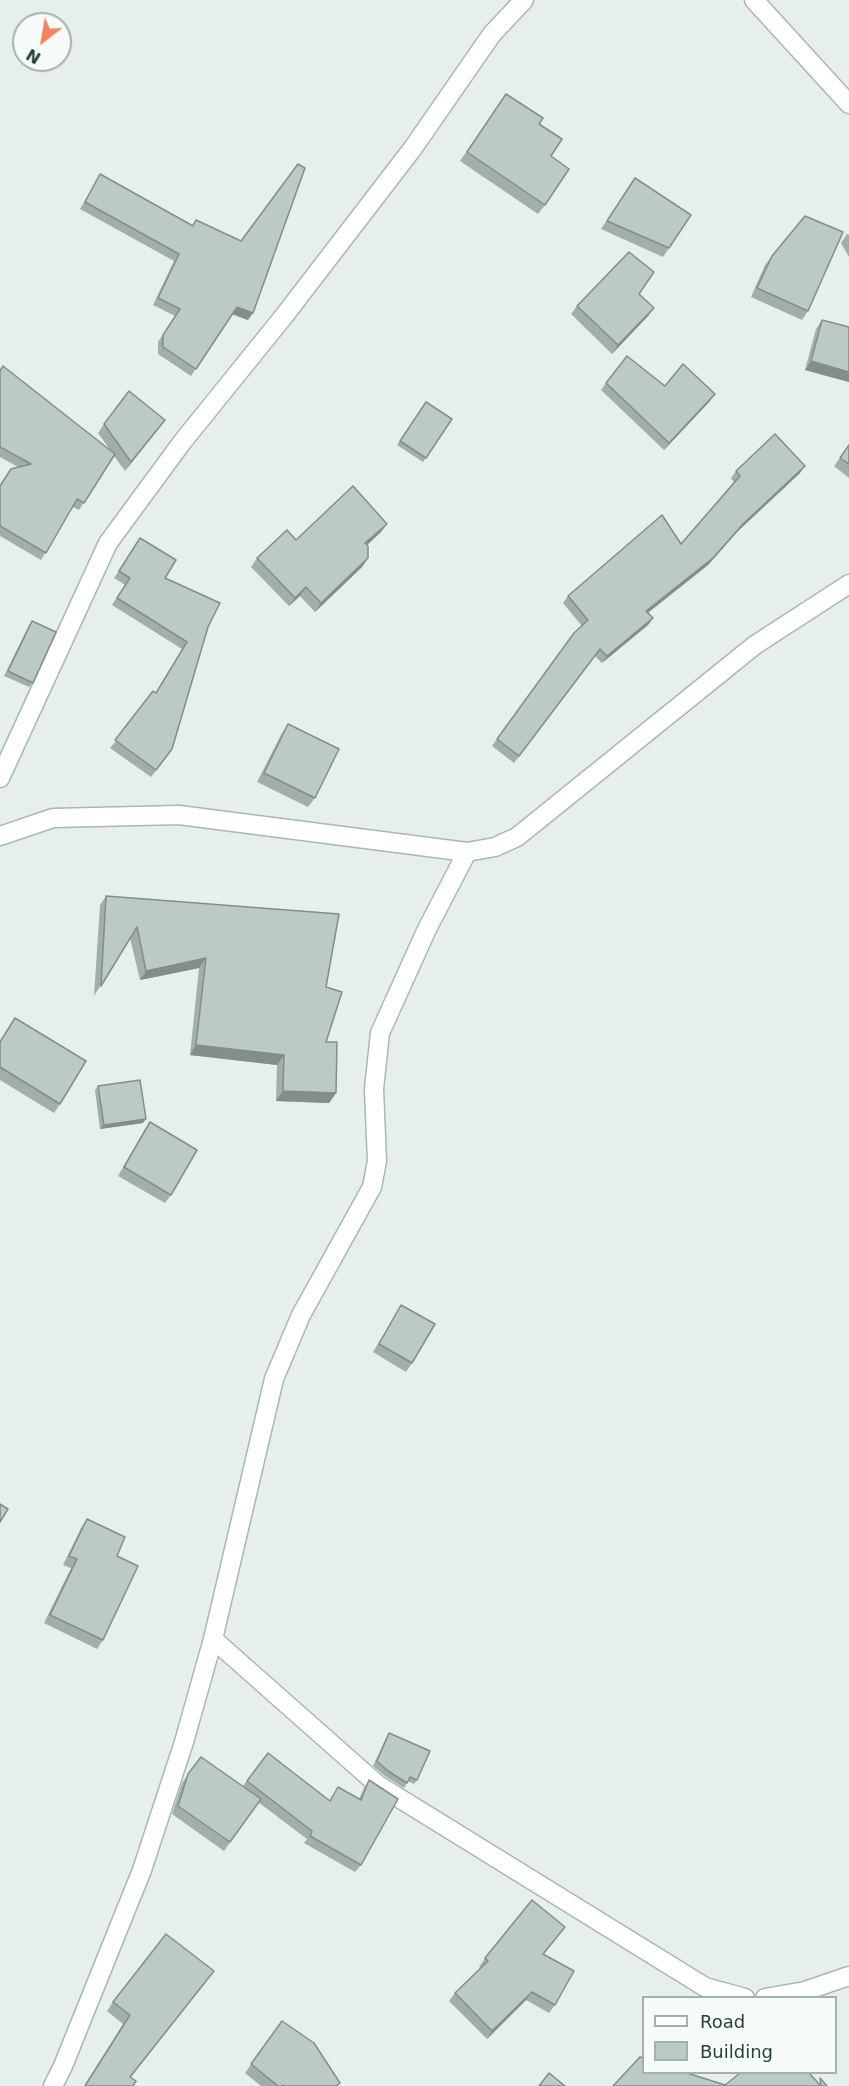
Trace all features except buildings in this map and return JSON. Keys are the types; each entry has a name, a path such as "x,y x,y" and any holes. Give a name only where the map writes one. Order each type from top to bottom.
{"street":[{"path":"0,778 108,543 183,441 284,316 412,148 492,34 524,0"},
{"path":"754,0 849,104"},
{"path":"0,836 54,818 179,814 467,852 495,847 517,837 756,645 849,584"},
{"path":"53,2086 142,1870 184,1742 213,1639 274,1379 301,1315 372,1187 377,1161 374,1089 380,1033 427,929 467,852"},
{"path":"213,1639 378,1785 705,1987 738,1996"},
{"path":"776,1996 805,1991 849,1976"}]}
